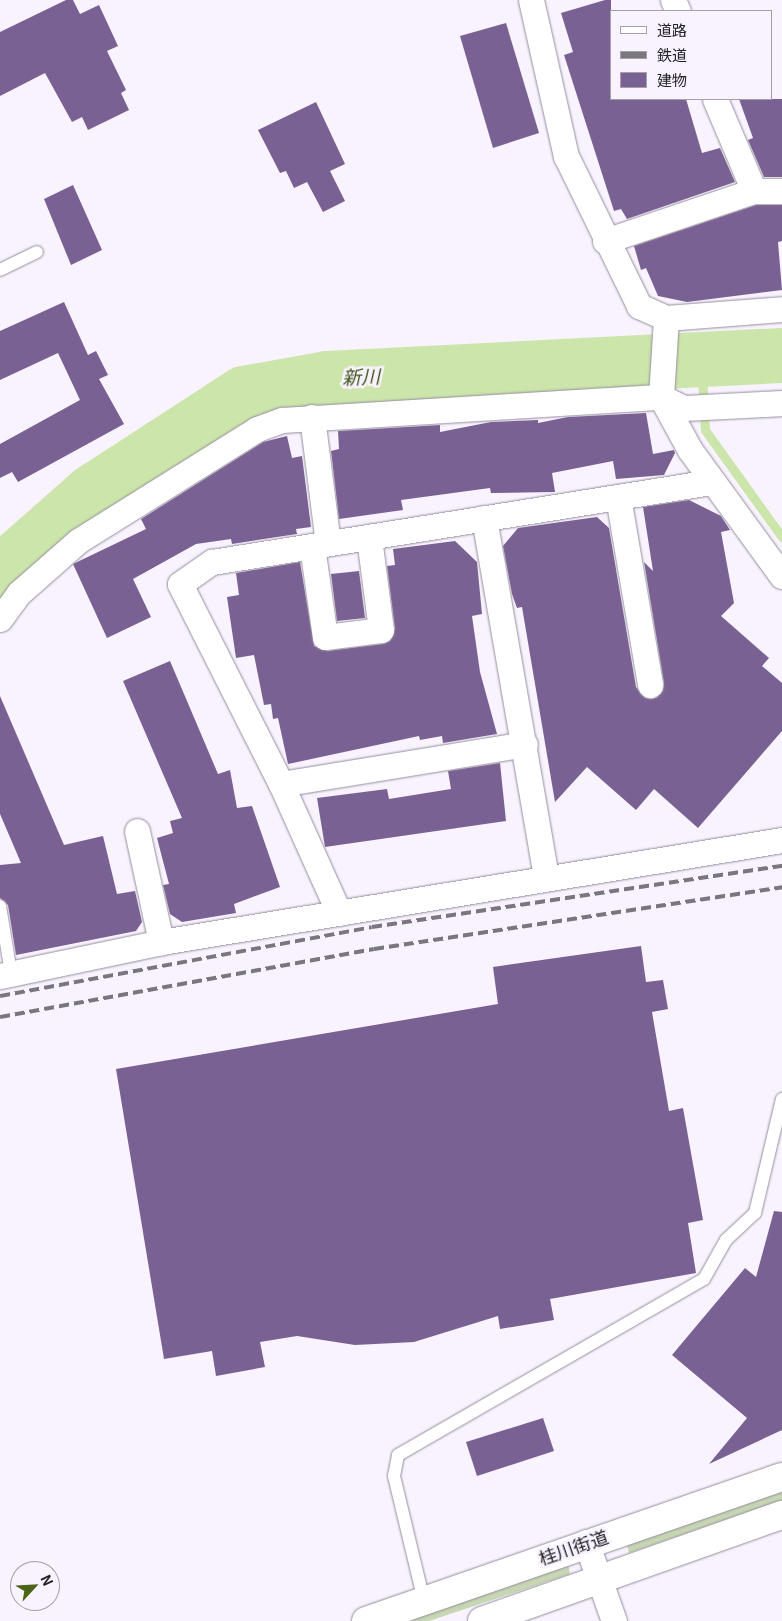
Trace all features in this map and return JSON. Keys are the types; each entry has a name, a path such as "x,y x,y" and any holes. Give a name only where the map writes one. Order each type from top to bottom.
{"street":[{"path":"531,0 566,156 605,241 639,306 665,327 782,309"},
{"path":"715,100 754,191"},
{"path":"605,241 754,191 782,191"},
{"path":"665,327 661,390 711,482 782,576"},
{"path":"0,619 19,593 78,540 257,429 282,420 661,390 684,408 782,403"},
{"path":"312,417 325,637 381,630 369,536"},
{"path":"339,913 281,784 180,584 212,562 711,482"},
{"path":"618,497 650,685"},
{"path":"484,518 546,878"},
{"path":"281,784 524,744"},
{"path":"137,831 161,942"},
{"path":"6,975 161,942 782,840"},
{"name":"桂川街道","path":"366,1621 586,1542 782,1477"},
{"path":"482,1621 599,1578 782,1516"},
{"path":"586,1542 614,1621"}],"lane":[{"path":"0,270 37,252"},
{"path":"0,906 6,975"},
{"path":"424,1601 394,1476 398,1455 704,1279 726,1240 755,1213 782,1099"}],"green space":[{"path":"782,1491 782,1500 629,1553 627,1545"},
{"path":"568,1563 570,1574 429,1621 400,1621"}],"building":[{"path":"66,0 73,0 80,14 99,5 118,46 107,51 126,90 121,93 129,110 88,130 82,117 72,122 45,73 0,96 0,32"},
{"path":"605,0 611,0 610,100 686,100 702,153 720,148 735,182 627,219 621,209 614,211 564,55 573,52 561,13"},
{"path":"506,23 539,133 493,148 460,36"},
{"path":"782,99 782,177 764,177 748,140 753,138 739,100"},
{"path":"316,102 345,164 330,171 345,201 323,212 307,182 294,188 286,171 280,173 258,130"},
{"path":"73,185 102,250 71,265 44,199"},
{"path":"756,205 782,205 782,241 778,242 782,290 687,302 658,296 646,268 641,270 634,246"},
{"path":"64,302 88,355 96,351 108,375 99,379 124,424 18,482 12,472 0,478 0,444 80,400 58,353 0,380 0,331"},
{"path":"646,413 653,454 674,450 675,453 664,475 616,479 613,461 552,473 555,492 491,493 490,488 401,500 403,510 339,519 331,451 339,449 338,431 440,425 440,432 491,422 538,420 538,423 568,417"},
{"path":"287,436 292,458 302,456 311,527 296,529 297,534 232,544 231,539 196,544 133,579 151,617 107,638 73,564 146,529 141,519 263,442"},
{"path":"689,500 721,516 730,530 721,532 734,603 721,616 769,658 762,666 782,683 782,731 698,828 654,789 636,810 587,767 555,802 522,607 517,608 512,594 503,546 518,528 597,517 609,528 636,687 645,698 653,699 663,690 664,683 644,562 653,571 643,507"},
{"path":"455,541 477,562 482,614 472,616 480,672 497,734 443,743 442,736 420,740 419,736 288,764 278,718 273,719 271,704 264,705 254,655 236,658 227,597 239,595 236,573 300,562 314,646 327,651 383,644 390,641 395,629 387,566 395,565 393,549"},
{"path":"359,571 365,618 337,621 331,574"},
{"path":"170,661 218,774 230,770 237,808 252,806 280,887 234,904 236,913 182,922 170,914 163,885 169,884 157,838 173,833 170,821 182,818 123,681"},
{"path":"0,696 64,845 103,836 117,894 135,891 142,922 136,931 16,955 8,905 0,898 0,865 21,863 0,814"},
{"path":"500,763 506,821 325,847 317,798 387,789 389,799 451,789 448,771"},
{"path":"641,946 646,982 663,980 668,1009 652,1012 669,1111 683,1108 703,1220 688,1223 696,1273 550,1299 554,1320 500,1329 498,1316 414,1342 355,1345 297,1336 260,1342 265,1367 216,1376 212,1351 164,1359 116,1069 498,1004 493,967"},
{"path":"774,1211 782,1212 782,1430 709,1464 747,1418 672,1355 745,1268 756,1277"},
{"path":"543,1418 554,1451 477,1476 466,1442"}],"waterway":[{"name":"新川","path":"0,572 92,491 243,393 327,378 782,355"},
{"path":"701,358 705,430 782,537"}],"railway":[{"path":"0,996 372,927 782,866"},
{"path":"0,1017 374,949 782,887"}]}
